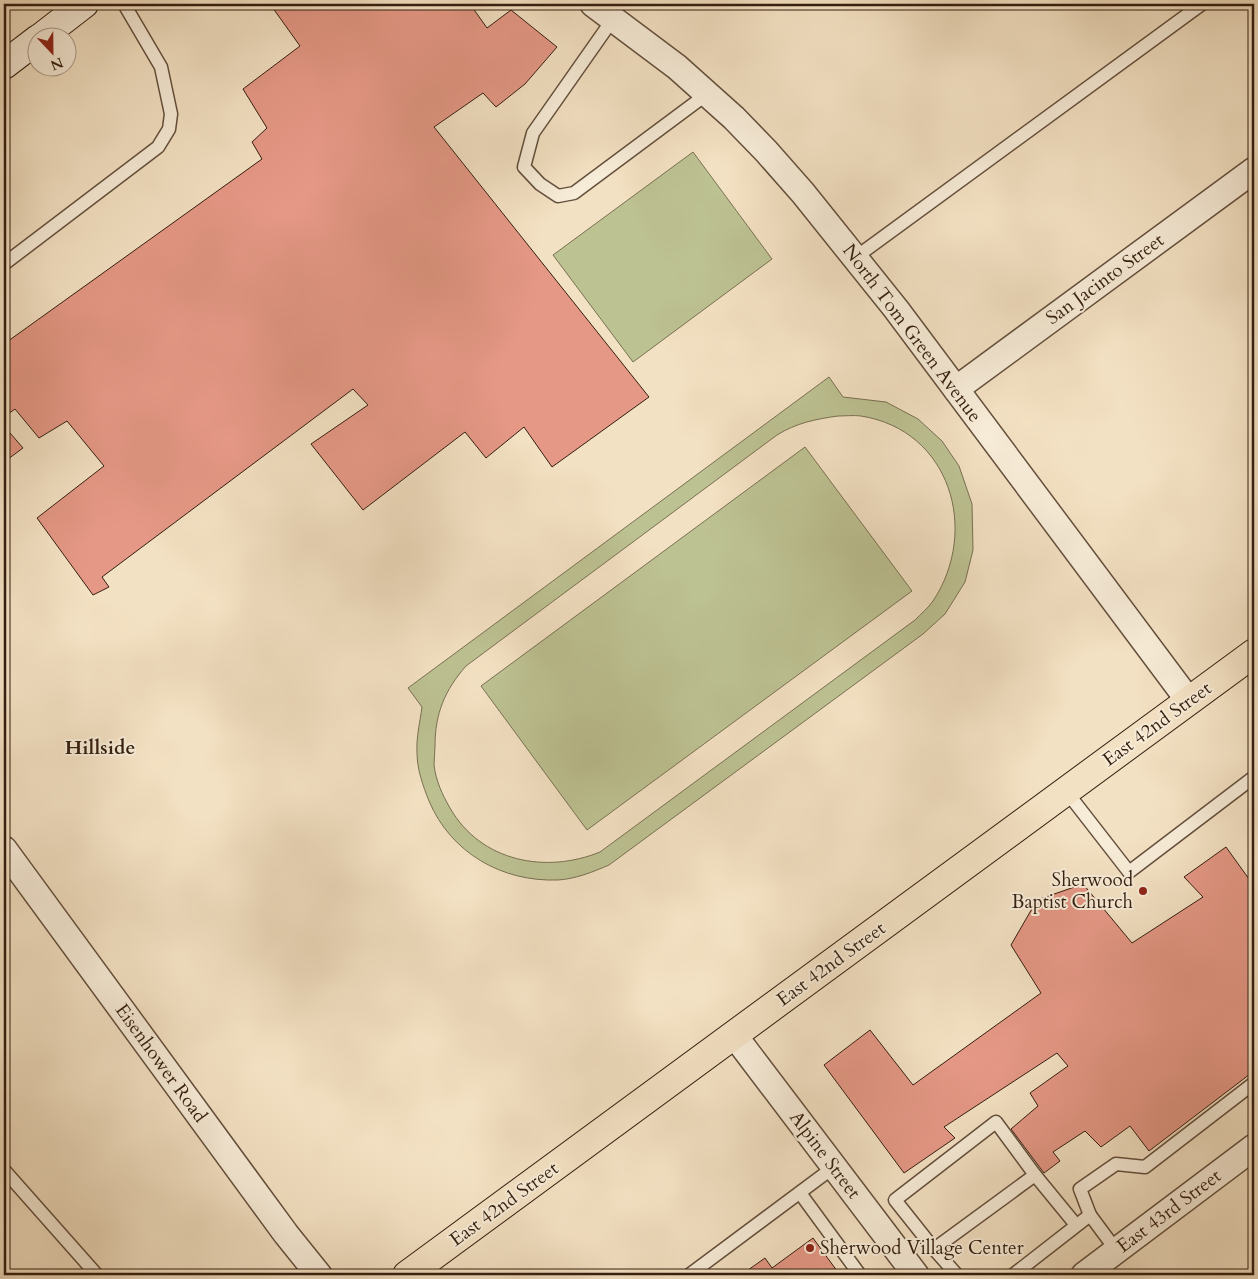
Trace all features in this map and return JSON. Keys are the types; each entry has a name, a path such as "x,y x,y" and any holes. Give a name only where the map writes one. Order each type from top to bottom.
{"highway":[{"name":"East 42nd Street","path":"407,1275 1254,653"}],"street":[{"path":"52,28 84,4"},
{"name":"North Tom Green Avenue","path":"593,4 677,67 734,118 766,151 856,257 1188,701"},
{"path":"4,65 28,46"},
{"name":"San Jacinto Street","path":"956,389 1254,170"},
{"name":"Eisenhower Road","path":"4,849 280,1226 319,1275"},
{"name":"Alpine Street","path":"734,1035 916,1275"},
{"name":"East 43rd Street","path":"1084,1275 1254,1146"}],"lane":[{"path":"4,264 158,147 169,129 171,114 161,67 124,4"},
{"path":"856,257 1202,4"},
{"path":"613,19 532,133 524,166 540,184 558,196 574,193 707,94"},
{"path":"1066,791 1129,872 1254,777"},
{"path":"1116,1250 1090,1215 1080,1189 1116,1164 1145,1167 1254,1083"},
{"path":"957,1275 934,1250 895,1200 996,1122 1035,1175 1076,1224"},
{"path":"689,1275 834,1167"},
{"path":"4,1170 97,1275"},
{"path":"934,1250 1035,1175"},
{"path":"800,1193 860,1275"},
{"path":"1019,1273 1076,1224 1090,1215"}],"green space":[{"path":"693,152 772,259 633,362 553,255"},
{"path":"829,377 843,397 886,402 918,419 942,441 959,466 972,504 973,550 965,582 945,614 923,634 609,865 597,870 577,877 558,880 517,876 498,870 481,861 451,836 429,801 419,771 417,753 422,707 408,688","holes":["841,416 861,416 892,425 916,441 935,462 948,487 954,515 954,544 947,573 929,606 915,620 600,852 579,859 537,862 516,858 497,851 479,841 463,826 444,798 434,765 435,734 439,713 452,684 466,666 777,435 791,427 806,422"]},
{"path":"805,447 912,591 587,830 481,686"}],"building":[{"path":"270,4 470,4 487,28 511,10 557,47 525,84 496,107 483,93 434,127 649,397 552,467 524,427 486,458 465,432 363,510 311,444 368,405 353,389 102,577 109,587 93,595 37,518 104,466 67,421 39,438 15,409 4,417 4,344 262,159 252,142 267,128 243,89 300,46"},
{"path":"4,426 23,448 4,462"},
{"path":"1226,847 1254,886 1254,1030 1249,1035 1254,1042 1254,1071 1149,1151 1130,1126 1101,1147 1085,1131 1053,1152 1060,1161 1044,1173 1011,1129 1038,1106 1030,1093 1068,1066 1057,1053 944,1127 955,1138 904,1173 824,1065 870,1030 913,1085 1041,993 1011,945 1037,900 1083,884 1132,943 1203,897 1184,877"},
{"name":"Sherwood Village Center","path":"813,1238 840,1275 741,1275 765,1258 772,1268"}],"place":[{"name":"Sherwood Baptist Church","path":"1143,891"},
{"name":"Sherwood Village Center","path":"810,1248"}],"district":[{"name":"Hillside","path":"100,747"}]}
